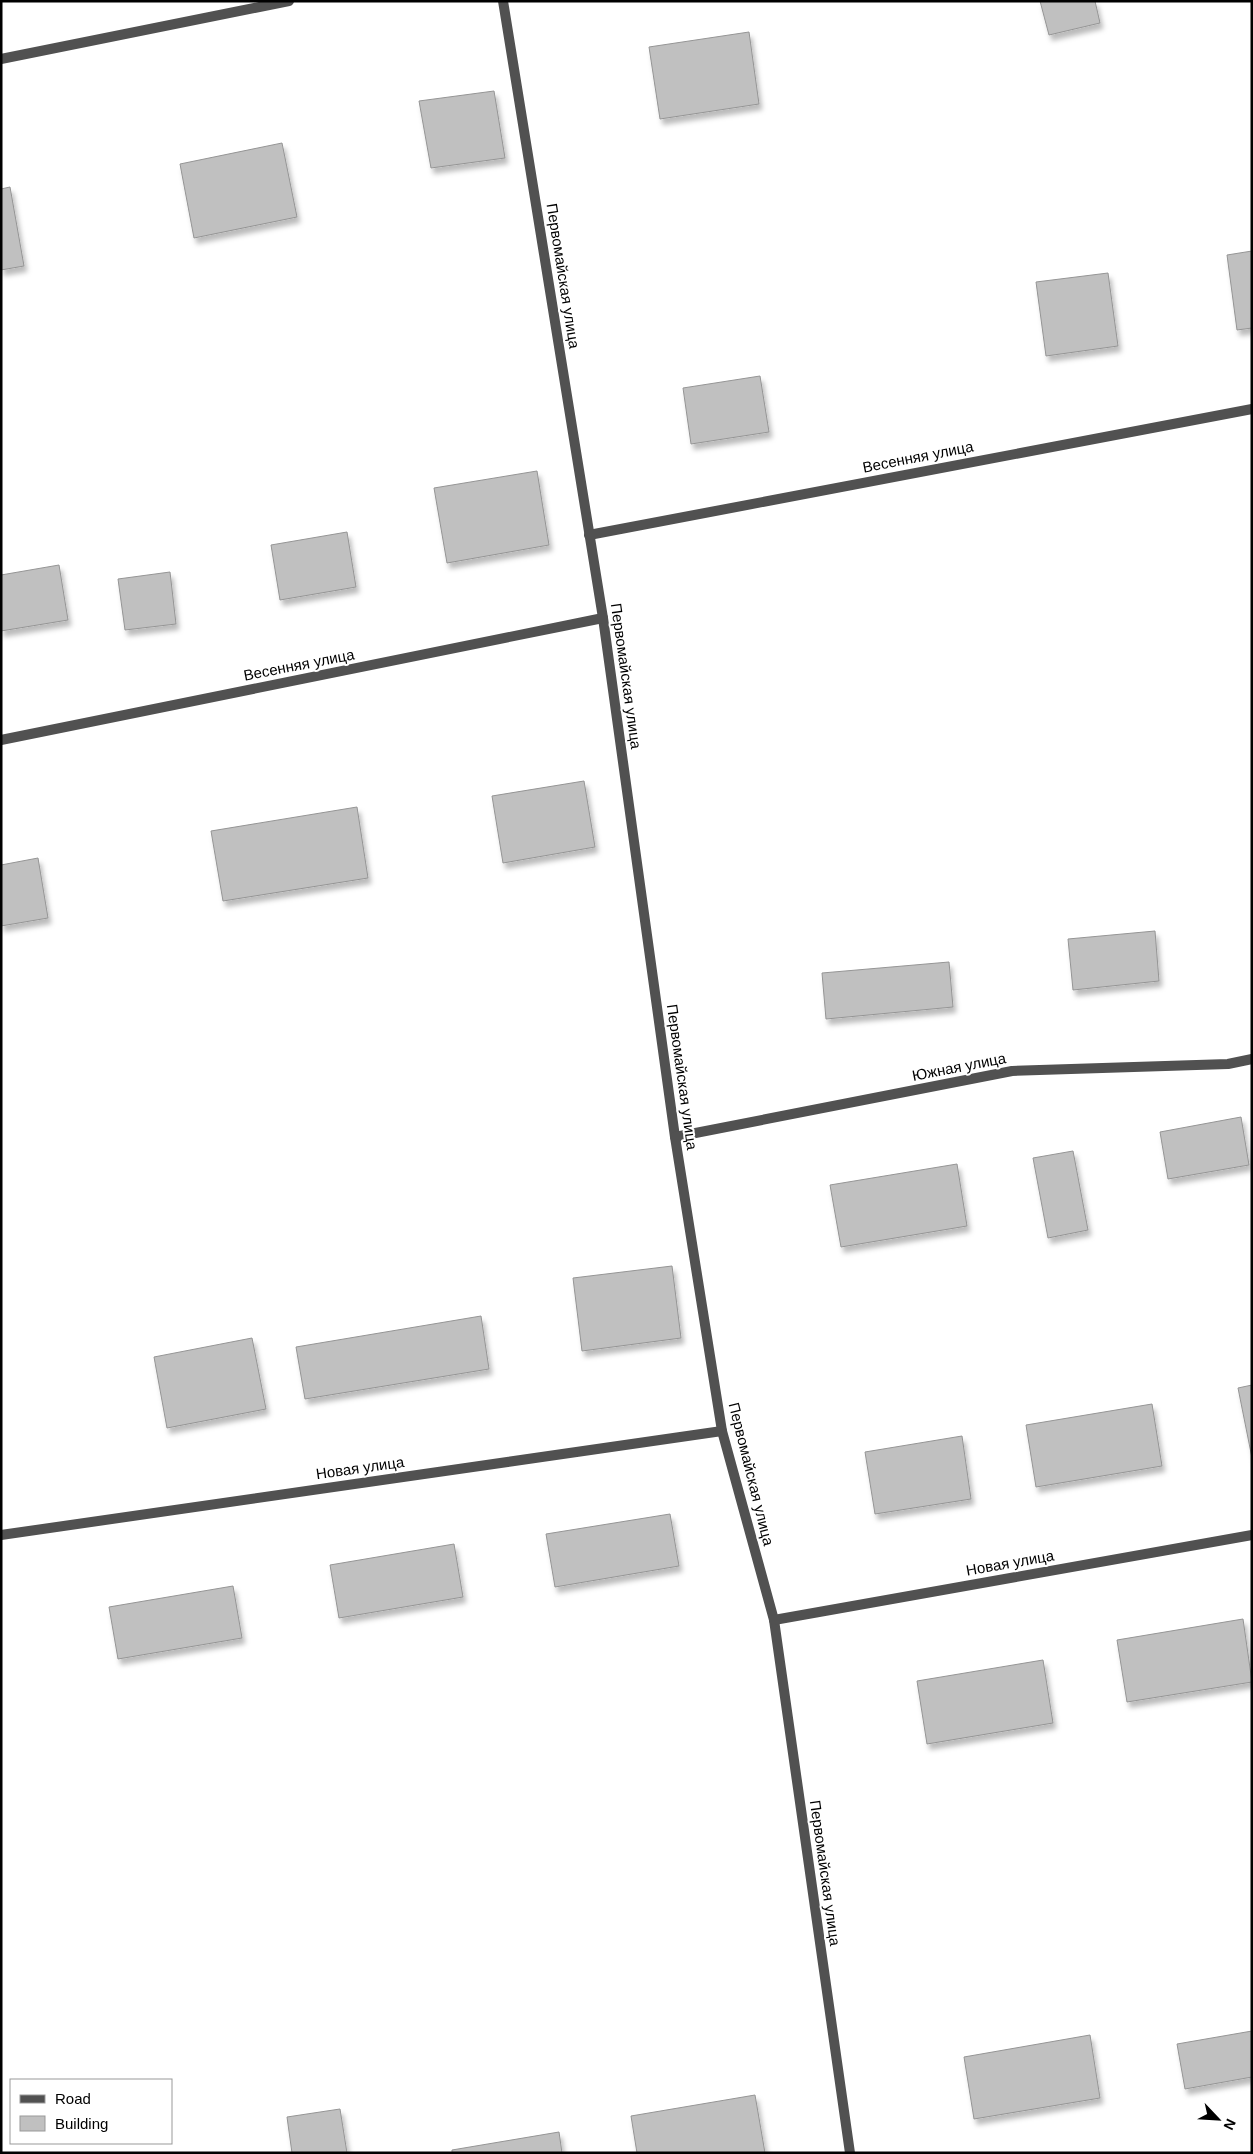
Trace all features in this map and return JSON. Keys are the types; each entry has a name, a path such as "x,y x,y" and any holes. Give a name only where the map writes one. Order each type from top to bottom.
{"street":[{"path":"1,59 289,1"},
{"name":"Первомайская улица","path":"503,1 603,618 675,1137 722,1431 774,1620 850,2153"},
{"name":"Весенняя улица","path":"589,535 1252,409"},
{"name":"Весенняя улица","path":"1,740 603,618"},
{"name":"Южная улица","path":"675,1137 1012,1071 1228,1064 1252,1059"},
{"name":"Новая улица","path":"1,1535 722,1431"},
{"name":"Новая улица","path":"774,1620 1252,1535"}],"building":[{"path":"1040,1 1095,1 1100,23 1049,35"},
{"path":"749,32 759,104 660,119 649,47"},
{"path":"494,91 505,158 431,168 419,101"},
{"path":"282,143 297,217 194,238 180,164"},
{"path":"10,187 24,266 1,270 1,189"},
{"path":"1252,251 1252,328 1237,330 1227,255"},
{"path":"1108,273 1118,346 1046,356 1036,282"},
{"path":"760,376 769,432 691,444 683,388"},
{"path":"537,471 549,545 447,563 434,488"},
{"path":"347,532 356,587 280,600 271,545"},
{"path":"59,565 68,620 1,631 1,575"},
{"path":"170,572 176,624 125,630 118,579"},
{"path":"584,781 595,847 503,863 492,796"},
{"path":"357,807 368,878 223,901 211,831"},
{"path":"38,858 48,918 1,926 1,865"},
{"path":"1155,931 1159,981 1073,990 1068,939"},
{"path":"949,962 953,1007 826,1019 822,973"},
{"path":"1241,1117 1249,1165 1168,1179 1160,1132"},
{"path":"1073,1151 1088,1230 1048,1238 1033,1158"},
{"path":"957,1164 967,1226 841,1247 830,1185"},
{"path":"672,1266 681,1338 582,1351 573,1278"},
{"path":"481,1316 489,1369 305,1399 296,1347"},
{"path":"252,1338 266,1409 167,1428 154,1357"},
{"path":"1252,1385 1252,1458 1238,1388"},
{"path":"1152,1404 1162,1466 1036,1487 1026,1425"},
{"path":"962,1436 971,1499 875,1514 865,1452"},
{"path":"670,1514 679,1566 555,1587 546,1534"},
{"path":"454,1544 463,1597 339,1618 330,1565"},
{"path":"233,1586 242,1638 118,1659 109,1607"},
{"path":"1243,1619 1252,1682 1127,1702 1117,1640"},
{"path":"1043,1660 1053,1723 927,1744 917,1681"},
{"path":"1252,2031 1252,2077 1185,2089 1177,2044"},
{"path":"1090,2035 1100,2098 974,2119 964,2057"},
{"path":"755,2095 765,2153 637,2153 631,2116"},
{"path":"340,2109 347,2153 292,2153 287,2117"},
{"path":"559,2132 562,2153 452,2153 452,2150"}]}
